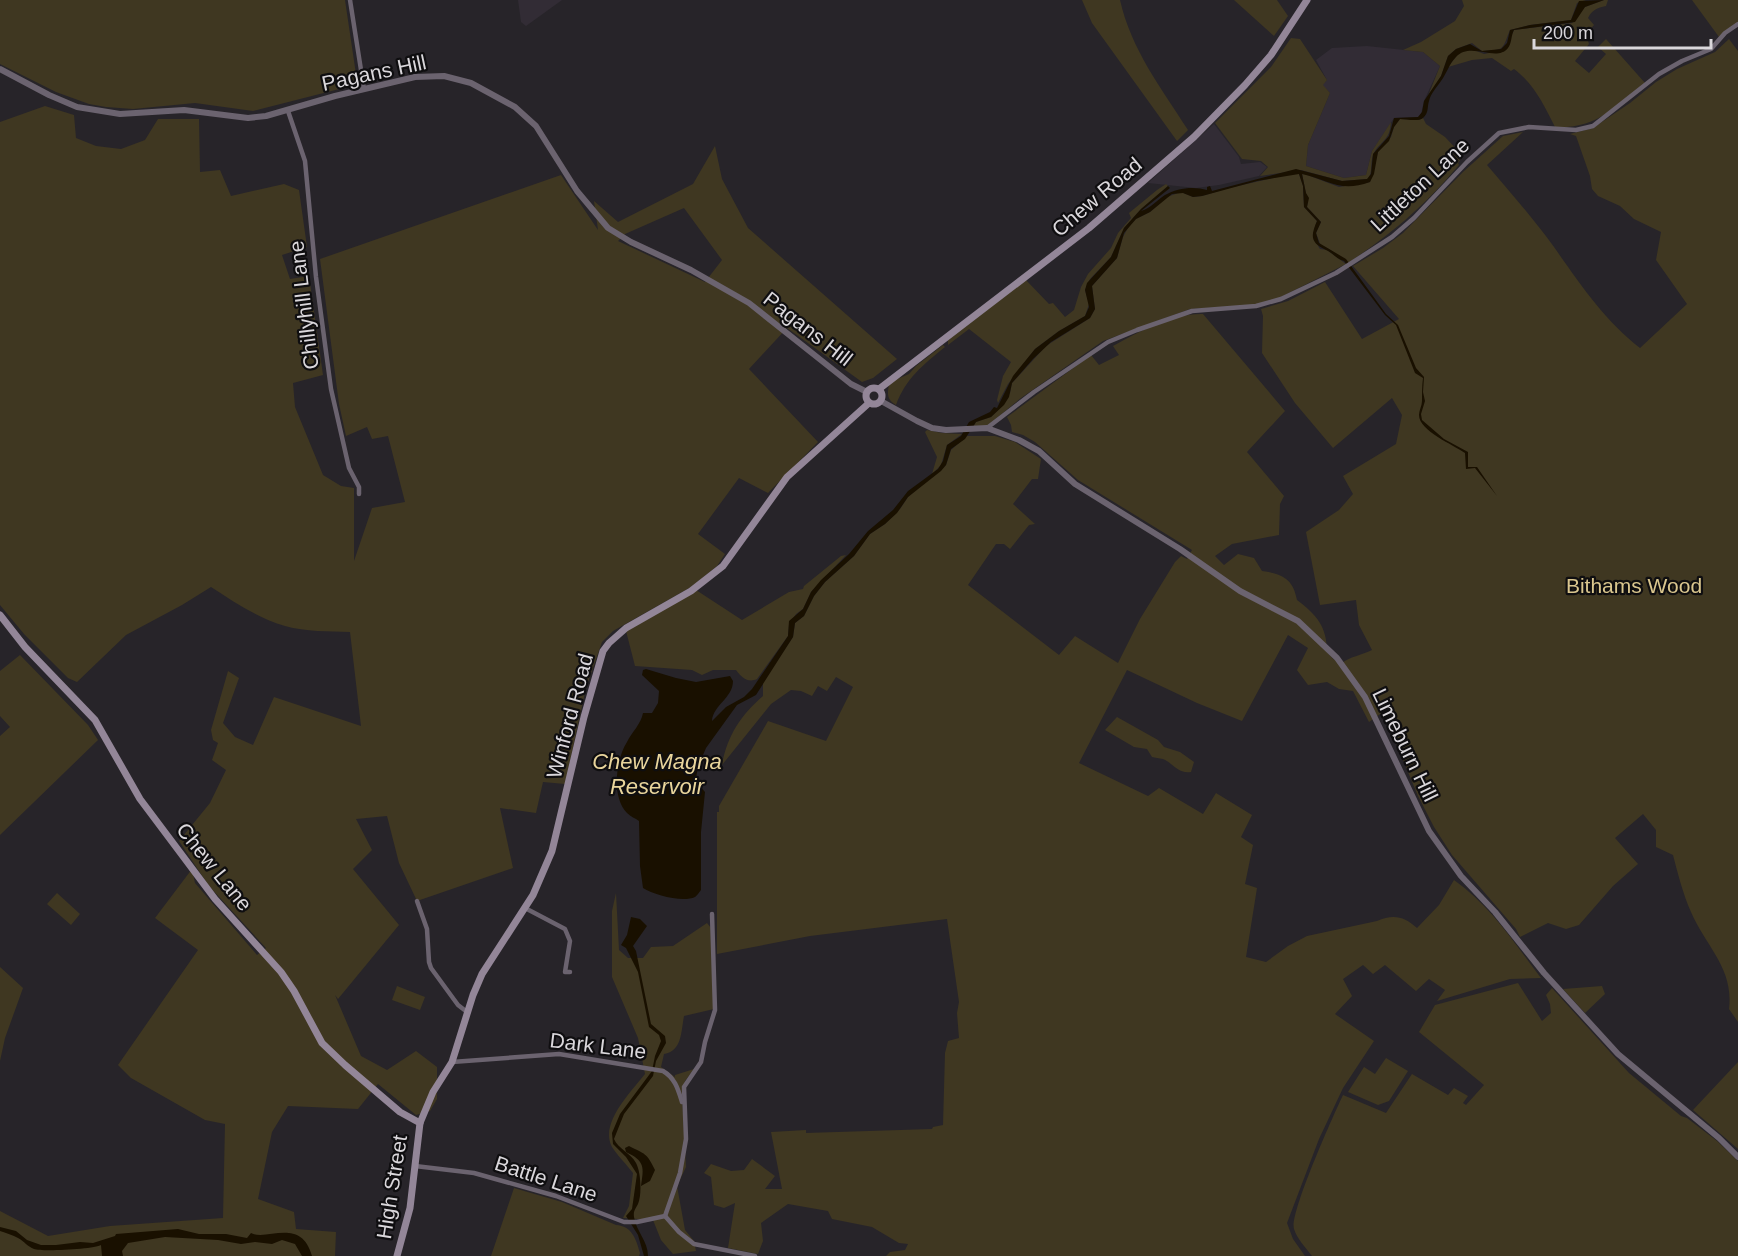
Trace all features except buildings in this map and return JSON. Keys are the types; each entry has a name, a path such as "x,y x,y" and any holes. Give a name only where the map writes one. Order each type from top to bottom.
{"main road":[{"name":"Chew Road","path":"879,389 1089,228 1194,136 1264,63 1307,0"},
{"path":"872,388 879,389 882,394 881,401 876,405 869,403 866,397 867,392 872,388"},
{"name":"Winford Road","path":"420,1123 433,1092 452,1062 472,995 487,966 525,908 552,851 603,651 626,628 692,591 723,566 787,477 869,403"},
{"name":"Chew Lane","path":"0,615 25,647 95,720 140,799 215,899 281,972 322,1043 400,1112 420,1123"},
{"name":"High Street","path":"397,1256 410,1209 417,1133 420,1123"}],"street":[{"path":"350,0 364,89"},
{"name":"Littleton Lane","path":"987,428 1034,392 1108,342 1192,311 1256,306 1281,299 1336,273 1392,237 1435,198 1467,162 1499,133 1529,127 1576,130 1593,126 1659,74 1711,49 1725,33 1738,24"},
{"name":"Pagans Hill","path":"0,69 49,96 77,107 101,112 139,114 184,110 248,118 288,111 415,77 444,76 471,83 516,107 536,126 577,191 608,228 691,270 749,303 835,372 867,392"},
{"name":"Chillyhill Lane","path":"288,111 304,161 331,389 349,468 359,488 359,494"},
{"name":"Limeburn Hill","path":"881,401 916,422 932,428 987,428 1019,440 1039,451 1076,484 1180,549 1240,591 1298,621 1337,658 1365,698 1429,831 1461,876 1495,912 1544,973 1618,1054 1719,1138 1738,1157"},
{"path":"417,901 427,929 431,968 458,1005 467,1012"},
{"path":"525,908 565,928 570,941 565,972"},
{"path":"712,914 715,1010 701,1062 684,1087 686,1139 680,1173 665,1216 694,1244 755,1256"},
{"name":"Dark Lane","path":"452,1062 559,1054 663,1071 669,1074 676,1084 683,1105"},
{"name":"Battle Lane","path":"415,1166 474,1173 556,1196 624,1222 637,1222 665,1216"}],"shaded area":[{"path":"518,0 562,0 526,26 521,22"},
{"path":"1367,46 1423,52 1440,66 1424,101 1421,114 1418,117 1394,118 1372,151 1366,175 1344,178 1306,166 1308,145 1330,93 1322,85 1327,80 1316,60 1332,48"},
{"path":"1214,124 1239,157 1241,164 1260,162 1267,167 1259,176 1196,188 1148,183"}],"green space":[{"path":"0,0 345,0 357,81 351,86 253,111 195,103 133,109 89,104 56,92 0,64"},
{"path":"1082,0 1120,0 1139,52 1188,130 1177,141 1092,23"},
{"path":"1234,0 1277,0 1288,16 1274,36"},
{"path":"1462,0 1586,0 1577,3 1571,20 1510,30 1504,45 1499,49 1482,51 1472,43 1456,49 1448,56 1441,76 1428,96 1440,66 1423,52 1403,50 1455,21 1464,6"},
{"path":"1608,0 1606,6 1595,10 1588,18 1594,25 1586,34 1589,44 1575,61 1589,73 1606,54 1598,47 1606,39 1645,83 1614,108 1594,120 1570,127 1555,127 1527,81 1514,69 1511,71 1492,58 1472,60 1448,67 1458,54 1465,50 1474,50 1484,54 1505,50 1514,30 1572,23 1585,7"},
{"path":"1692,0 1738,0 1738,23 1719,37"},
{"path":"1291,38 1300,39 1327,80 1323,85 1330,93 1308,145 1306,166 1344,178 1366,175 1372,151 1391,122 1389,134 1375,150 1368,179 1342,181 1301,170 1260,176 1268,167 1261,161 1242,159 1215,123 1271,67"},
{"name":"Bithams Wood","path":"1729,39 1738,51 1738,1022 1729,1009 1727,981 1723,970 1691,912 1673,855 1656,847 1656,830 1643,814 1615,838 1638,864 1613,886 1579,925 1566,929 1548,923 1520,937 1516,929 1452,855 1434,827 1418,796 1383,712 1369,722 1353,691 1339,689 1327,682 1308,685 1297,670 1308,648 1288,635 1242,721 1127,670 1079,763 1148,796 1159,788 1203,814 1216,793 1252,815 1241,837 1253,845 1245,884 1257,888 1246,957 1266,962 1307,936 1388,917 1398,917 1417,928 1439,905 1454,880 1490,913 1541,978 1510,979 1437,1001 1445,990 1429,979 1416,991 1385,965 1373,974 1363,965 1343,979 1352,996 1335,1014 1374,1041 1343,1088 1319,1139 1287,1223 1293,1239 1305,1256 886,1256 890,1252 905,1250 908,1244 899,1243 872,1227 832,1219 828,1211 788,1204 761,1223 763,1241 758,1254 728,1248 735,1203 724,1208 714,1205 711,1177 704,1173 711,1164 731,1171 744,1170 752,1159 775,1176 765,1189 782,1189 771,1132 932,1129 943,1125 945,1053 948,1041 959,1038 957,1013 959,1002 947,919 810,936 717,954 717,812 719,812 719,806 768,721 826,741 853,687 836,677 827,691 818,686 812,696 791,690 771,704 722,765 731,735 748,711 763,696 763,681 793,637 795,623 804,616 814,596 825,582 854,556 870,534 885,524 900,509 908,497 946,465 951,450 967,436 995,436 1015,442 1041,459 1038,479 1032,479 1013,504 1035,524 1029,525 1010,549 1004,544 996,544 968,585 1059,655 1075,636 1118,663 1140,619 1175,562 1181,556 1187,559 1192,550 1078,480 1035,442 1012,432 1007,417 1091,355 1099,365 1119,355 1113,346 1156,324 1180,317 1203,314 1285,411 1247,452 1284,496 1280,504 1279,535 1232,544 1215,556 1224,565 1238,554 1254,558 1262,571 1286,578 1293,587 1297,600 1320,622 1327,643 1327,652 1333,659 1342,663 1372,650 1359,625 1356,600 1320,605 1306,532 1339,510 1353,494 1343,476 1396,444 1402,415 1392,398 1333,448 1295,403 1262,353 1263,316 1261,309 1288,301 1325,282 1362,339 1399,319 1353,266 1403,233 1463,172 1503,136 1523,132 1487,165 1538,226 1593,301 1615,326 1640,348 1687,304 1656,260 1661,232 1634,219 1620,206 1598,196 1592,189 1590,176 1576,136 1570,134 1593,128 1656,82 1677,69 1715,52"},
{"path":"45,106 74,115 76,138 96,146 121,149 145,140 158,119 199,119 200,172 220,170 231,196 284,184 299,190 307,247 282,255 290,279 309,276 323,375 293,383 295,407 323,475 341,486 354,488 354,561 372,508 405,502 388,436 372,439 367,427 346,436 339,404 320,259 561,175 598,230 594,201 618,222 693,184 715,146 722,179 748,228 897,359 873,378 862,382 787,328 749,369 818,442 768,493 739,478 698,534 725,554 717,566 691,587 613,631 602,642 586,688 565,784 543,782 536,813 500,808 513,868 417,901 399,863 387,816 356,819 372,850 353,869 399,925 338,999 335,995 361,1056 387,1070 416,1051 437,1067 437,1099 430,1111 416,1115 378,1084 358,1109 288,1106 272,1132 258,1199 294,1212 296,1229 336,1232 335,1256 0,1256 0,1211 48,1236 110,1226 223,1218 225,1124 205,1120 131,1078 118,1065 198,950 155,918 192,869 195,883 257,955 266,948 209,886 179,841 210,803 226,770 212,760 218,743 213,740 211,730 228,671 239,678 223,723 235,737 253,745 274,697 361,726 350,632 309,630 275,623 237,604 211,587 126,635 77,682 68,678 24,634 0,605 0,122","holes":["684,208 722,260 705,282 618,241 625,234"]},
{"path":"1423,118 1426,124 1445,137 1463,156 1459,165 1407,218 1380,241 1348,263 1321,246 1316,233 1321,222 1307,207 1308,198 1302,173 1339,187 1370,182 1378,152 1391,137 1400,119 1419,120"},
{"path":"1295,173 1299,174 1303,186 1304,207 1317,221 1314,233 1320,249 1327,250 1346,264 1279,298 1255,305 1190,309 1103,341 1021,398 987,426 973,427 976,422 991,417 1003,405 1010,393 1012,383 1046,346 1090,318 1095,309 1092,286 1117,258 1123,237 1136,219 1150,212 1167,197 1181,192 1193,197 1202,196"},
{"path":"1166,184 1168,186 1141,209 1124,228 1111,257 1090,279 1085,290 1089,304 1085,316 1059,331 1035,349 1008,384 998,403 1003,376 1011,362 969,329 948,345 948,340 1026,280 1049,304 1053,303 1065,317 1074,310 1081,287 1088,274 1111,248 1118,233 1131,218 1129,213"},
{"path":"943,345 945,347 922,366 910,380 896,405 893,403 888,396 889,385 909,374"},
{"path":"927,430 962,434 947,445 941,465 932,474 937,457 925,432"},
{"path":"846,555 811,592 803,609 796,614 789,625 788,636 757,679 745,679 736,670 713,670 702,675 692,670 635,666 626,631 696,590 742,620 789,592 803,589 841,556"},
{"path":"20,655 88,725 98,740 0,835 0,736 10,727 0,716 0,671"},
{"path":"1117,717 1158,740 1164,747 1180,752 1194,762 1191,772 1179,770 1163,759 1152,757 1147,749 1134,747 1105,730"},
{"path":"57,893 80,914 71,925 47,904"},
{"path":"616,893 619,950 628,958 643,958 651,947 673,946 707,923 711,928 714,1009 684,1016 677,1045 664,1054 661,1067 675,1077 675,1075 694,1069 685,1081 682,1096 686,1167 677,1186 685,1230 694,1241 696,1251 673,1254 661,1240 653,1220 623,1218 629,1206 633,1173 612,1147 609,1138 610,1128 625,1098 645,1074 638,1038 612,977 612,911"},
{"path":"0,967 23,988 5,1038 0,1061"},
{"path":"1518,983 1542,1021 1551,1013 1546,995 1552,988 1629,1073 1681,1116 1717,1141 1738,1161 1738,1256 1312,1256 1299,1240 1294,1229 1298,1204 1343,1095 1386,1113 1412,1074 1448,1095 1454,1088 1468,1096 1463,1103 1466,1105 1484,1085 1419,1032 1435,1005"},
{"path":"397,986 425,997 420,1010 392,1000"},
{"path":"1602,986 1605,994 1585,1013 1563,989"},
{"path":"1386,1058 1408,1071 1389,1101 1378,1105 1348,1092 1364,1067 1375,1074"},
{"path":"1738,1062 1738,1149 1693,1110"},
{"path":"514,1188 562,1202 626,1228 635,1238 639,1256 491,1256"}],"water":[{"name":"Chew Magna Reservoir","path":"1604,0 1585,7 1575,22 1514,30 1508,48 1503,52 1469,51 1456,57 1431,95 1425,116 1418,120 1400,119 1394,127 1389,141 1378,152 1374,174 1370,182 1342,186 1302,174 1309,198 1307,207 1321,222 1316,233 1319,243 1346,259 1386,314 1398,325 1416,368 1424,377 1425,401 1421,414 1422,420 1444,439 1468,452 1468,467 1477,467 1497,496 1475,468 1466,469 1465,453 1431,432 1421,421 1419,415 1423,378 1415,373 1396,325 1385,315 1344,261 1321,247 1313,239 1317,221 1304,207 1303,186 1299,174 1257,181 1202,196 1172,194 1150,212 1136,219 1124,233 1117,258 1092,286 1095,309 1090,318 1051,342 1033,359 1012,383 1009,397 1004,405 991,417 976,422 965,439 951,449 946,465 941,471 908,497 897,513 870,534 854,556 825,582 814,596 804,616 795,623 793,637 756,695 737,705 706,748 696,778 705,792 701,832 701,890 698,894 690,899 676,899 661,896 643,888 639,821 628,814 622,806 617,778 623,749 643,713 652,713 658,703 659,691 642,675 643,670 696,682 730,676 733,681 730,692 716,710 712,721 726,707 744,697 752,689 788,636 789,621 803,609 811,592 821,580 849,554 868,531 893,510 908,491 938,469 943,461 947,445 961,436 969,422 990,412 994,407 997,408 1013,376 1035,349 1059,331 1085,316 1089,307 1085,290 1087,283 1111,257 1124,228 1141,209 1168,186 1170,188 1141,211 1165,195 1180,189 1207,190 1210,186 1212,191 1296,169 1342,181 1367,179 1371,174 1373,154 1389,136 1394,118 1418,117 1422,112 1424,101 1441,76 1448,56 1456,49 1470,44 1482,51 1501,49 1507,43 1510,30 1571,20 1579,1"},
{"path":"631,917 640,919 647,926 633,946 651,1024 665,1036 666,1043 656,1061 653,1076 624,1114 614,1139 638,1167 640,1195 634,1217 648,1256 644,1256 638,1235 626,1216 632,1209 637,1174 626,1157 613,1144 612,1133 620,1114 652,1071 661,1041 659,1035 649,1027 638,972 626,948 621,945 627,935"},
{"path":"629,1146 645,1155 655,1170 650,1181 641,1186 642,1165 637,1158 626,1152 625,1148"},
{"path":"0,1227 16,1231 27,1240 41,1245 93,1243 116,1234 178,1229 199,1234 226,1234 247,1238 251,1233 265,1235 283,1233 300,1237 307,1244 312,1256 302,1256 295,1244 282,1240 272,1244 255,1242 241,1244 218,1240 165,1237 128,1243 122,1251 123,1256 102,1256 101,1245 68,1250 34,1249 16,1237 0,1231"}]}
